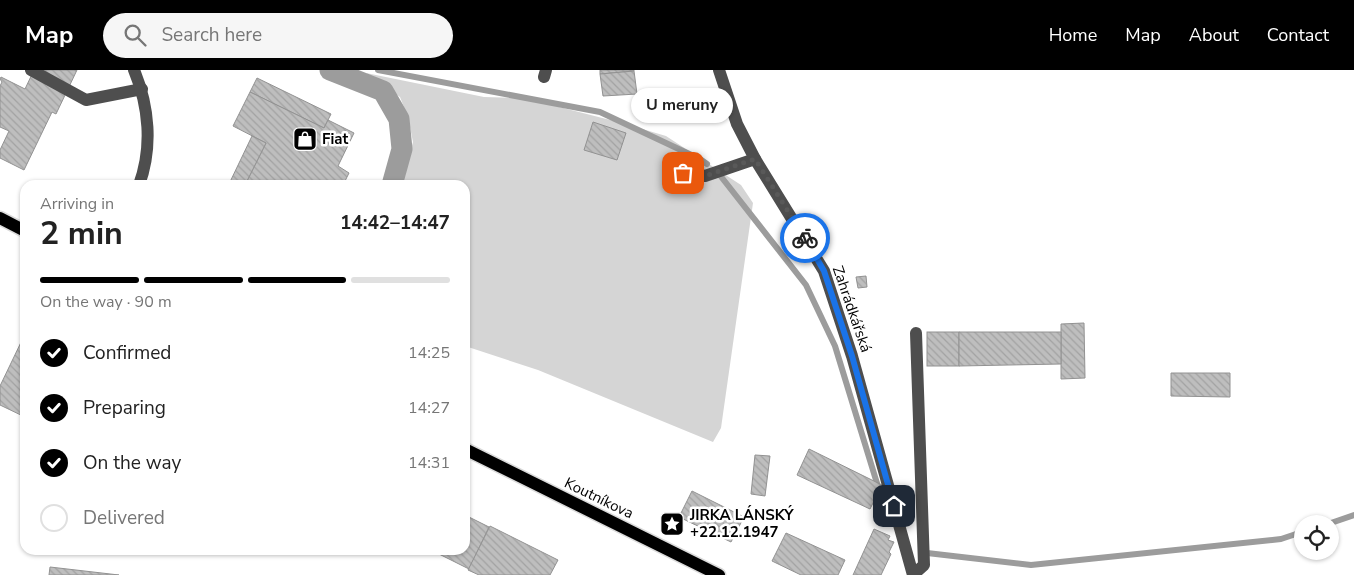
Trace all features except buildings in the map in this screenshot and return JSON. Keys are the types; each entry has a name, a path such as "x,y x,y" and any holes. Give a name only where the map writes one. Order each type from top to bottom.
{"main road":[{"path":"0,218 20,228"},
{"name":"Koutníkova","path":"470,451 719,575"}],"street":[{"path":"31,70 86,100 142,89"},
{"path":"134,70 142,89 148,136 145,166 141,180"},
{"name":"Zahrádkářská","path":"719,70 737,124 755,159 824,271 852,356 914,575"},
{"path":"683,173 705,176 755,159"},
{"path":"914,575 924,565 916,332"}],"shaded area":[{"path":"366,73 484,97 524,98 666,136 741,185 753,203 721,428 713,442 538,370 470,348 470,180 402,180 413,142 408,117 400,97"}],"waterway":[{"path":"330,70 383,91 399,119 402,149 393,180"},
{"path":"378,70 600,112 707,164"},
{"path":"719,174 806,285 835,346 887,516"},
{"path":"1339,520 1354,515"},
{"path":"927,553 1031,565 1281,539 1294,535"}],"way so far":[{"path":"683,173 705,176 755,159 805,238"}],"place":[{"name":"Fiat","path":"305,139"},
{"name":"U meruny","path":"683,173"},
{"name":"JIRKA LÁNSKÝ +22.12.1947","path":"672,524"}],"route":[{"path":"805,238 824,271 852,356 894,506"}]}
